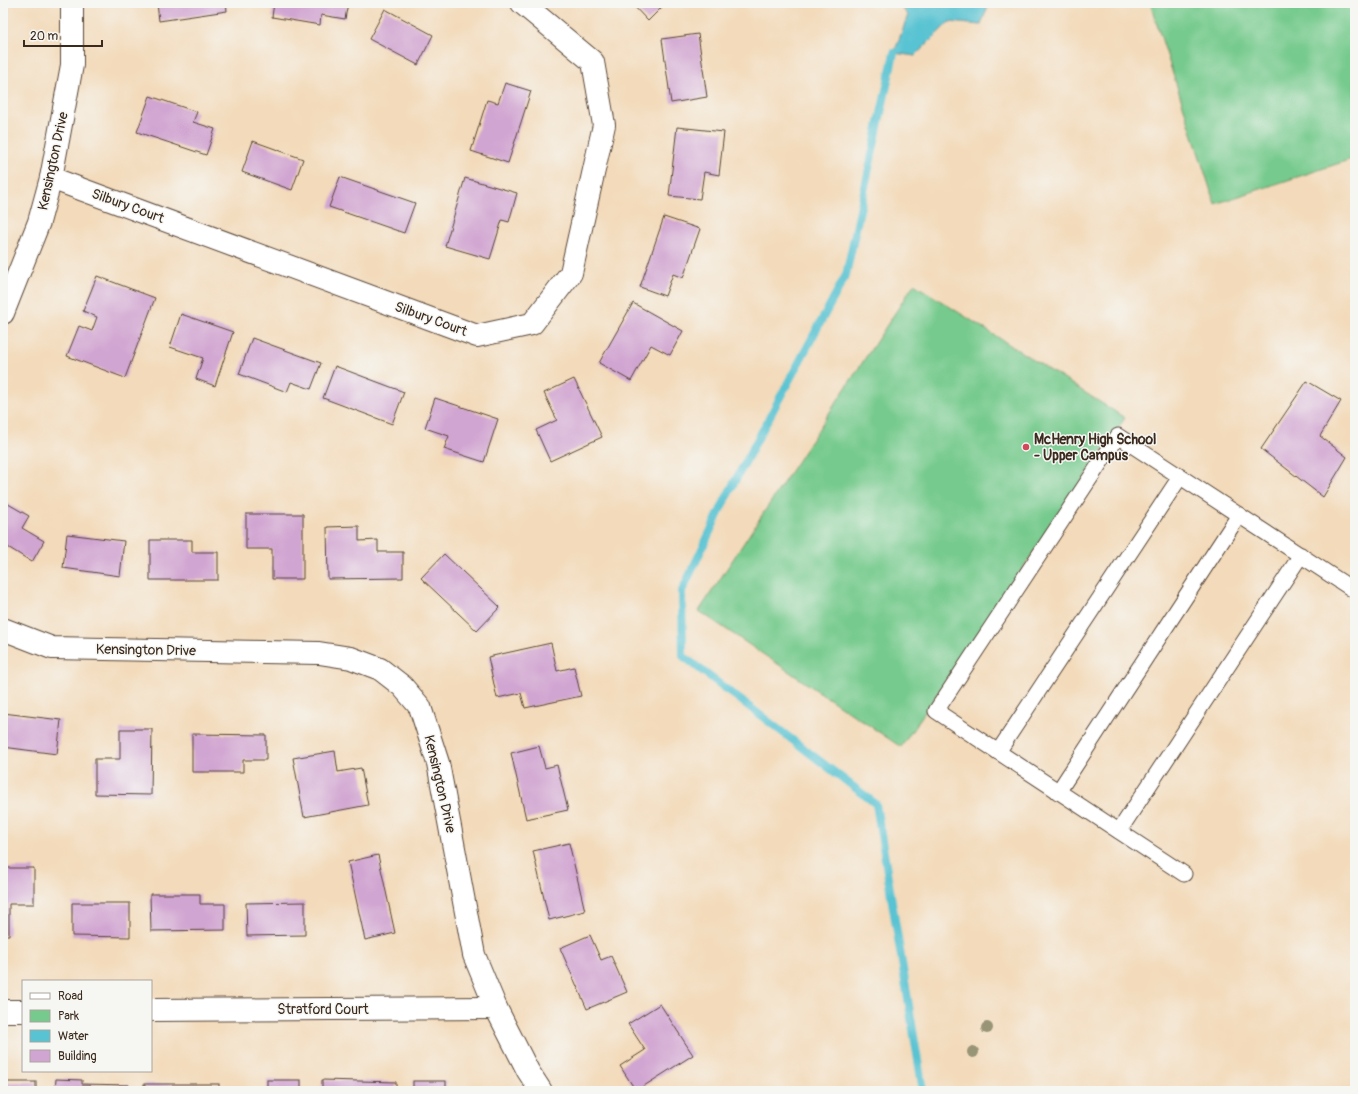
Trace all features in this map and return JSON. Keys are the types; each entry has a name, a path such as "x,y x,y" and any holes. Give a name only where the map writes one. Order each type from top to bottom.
{"street":[{"name":"Kensington Drive","path":"3,313 39,222 51,178 72,65 72,3"},
{"name":"Silbury Court","path":"51,178 477,336 532,324 571,272 604,125 594,62 522,3"},
{"name":"Kensington Drive","path":"3,629 52,648 319,653 351,658 380,669 402,686 420,707 438,762 474,955 496,1008 528,1071 541,1091"},
{"name":"Stratford Court","path":"152,1010 496,1008"},
{"path":"3,1011 22,1011"}],"lane":[{"path":"1184,874 936,711 1118,436 1355,590"},
{"path":"998,752 1180,476"},
{"path":"1058,792 1239,515"},
{"path":"1119,831 1301,556"}],"green space":[{"path":"1150,3 1355,3 1355,158 1215,204"},
{"path":"914,284 1125,418 901,747 699,611"}],"water":[{"path":"898,3 989,3 981,25 949,22 915,56 894,53 908,15"}],"building":[{"path":"157,3 226,3 227,11 159,21"},
{"path":"274,3 348,3 345,19 321,15 320,25 272,17"},
{"path":"631,3 666,3 648,21"},
{"path":"385,9 433,35 418,65 369,39"},
{"path":"698,34 707,97 671,103 662,39"},
{"path":"505,83 531,91 508,163 471,151 487,100 498,103"},
{"path":"150,96 197,112 193,122 215,129 206,155 137,132"},
{"path":"677,127 724,132 719,175 704,172 700,199 669,196"},
{"path":"253,141 303,159 292,190 242,172"},
{"path":"340,177 415,203 404,233 329,207"},
{"path":"465,178 517,193 509,222 502,220 490,259 445,246"},
{"path":"664,217 700,229 683,278 673,274 665,296 640,287"},
{"path":"97,276 155,298 125,378 67,356 79,326 92,331 97,317 83,311"},
{"path":"633,303 683,331 670,355 651,345 631,381 599,363"},
{"path":"181,314 233,332 215,386 196,379 203,358 170,347"},
{"path":"252,338 321,363 311,389 291,382 287,392 239,374"},
{"path":"335,366 404,392 392,424 323,398"},
{"path":"574,379 602,437 550,461 536,430 557,420 544,393"},
{"path":"1307,381 1341,401 1320,436 1347,457 1323,497 1261,449"},
{"path":"435,398 498,419 484,462 444,449 449,436 425,428"},
{"path":"3,501 29,516 22,528 44,541 32,562 3,544"},
{"path":"246,514 303,514 303,579 272,579 272,549 246,549"},
{"path":"359,526 359,541 378,540 378,552 403,552 403,578 328,579 327,527"},
{"path":"67,534 124,541 120,576 63,568"},
{"path":"150,540 192,540 192,552 218,552 218,580 150,580"},
{"path":"444,554 500,607 477,631 421,578"},
{"path":"551,643 557,671 574,667 581,696 525,708 521,693 497,698 488,657"},
{"path":"3,713 61,720 57,754 3,747"},
{"path":"120,729 152,729 151,795 95,794 95,759 120,759"},
{"path":"192,734 266,735 266,760 243,760 243,772 192,772"},
{"path":"539,746 545,768 557,765 568,810 526,819 511,753"},
{"path":"335,751 338,772 361,768 368,805 304,817 293,758"},
{"path":"569,843 585,911 549,920 533,851"},
{"path":"378,855 395,933 365,940 348,862"},
{"path":"3,868 34,868 34,904 9,904 9,935 3,935"},
{"path":"150,894 200,894 200,904 225,904 225,930 151,931"},
{"path":"305,902 305,935 247,936 246,903"},
{"path":"72,903 130,903 130,937 72,936"},
{"path":"590,935 601,960 611,956 627,992 587,1009 560,948"},
{"path":"660,1004 693,1055 636,1091 620,1066 645,1050 628,1024"},
{"path":"56,1079 82,1080 82,1084 129,1085 129,1091 55,1091"},
{"path":"267,1080 301,1080 301,1091 267,1091"},
{"path":"322,1080 396,1082 396,1091 322,1091"},
{"path":"413,1081 446,1081 446,1091 413,1091"},
{"path":"3,1082 36,1082 36,1091 3,1091"},
{"path":"144,1084 219,1084 219,1091 144,1091"}],"waterway":[{"path":"894,53 846,275 727,496 682,591 683,656 876,804 923,1091"}],"place":[{"name":"McHenry High School - Upper Campus","path":"1026,447"}]}
